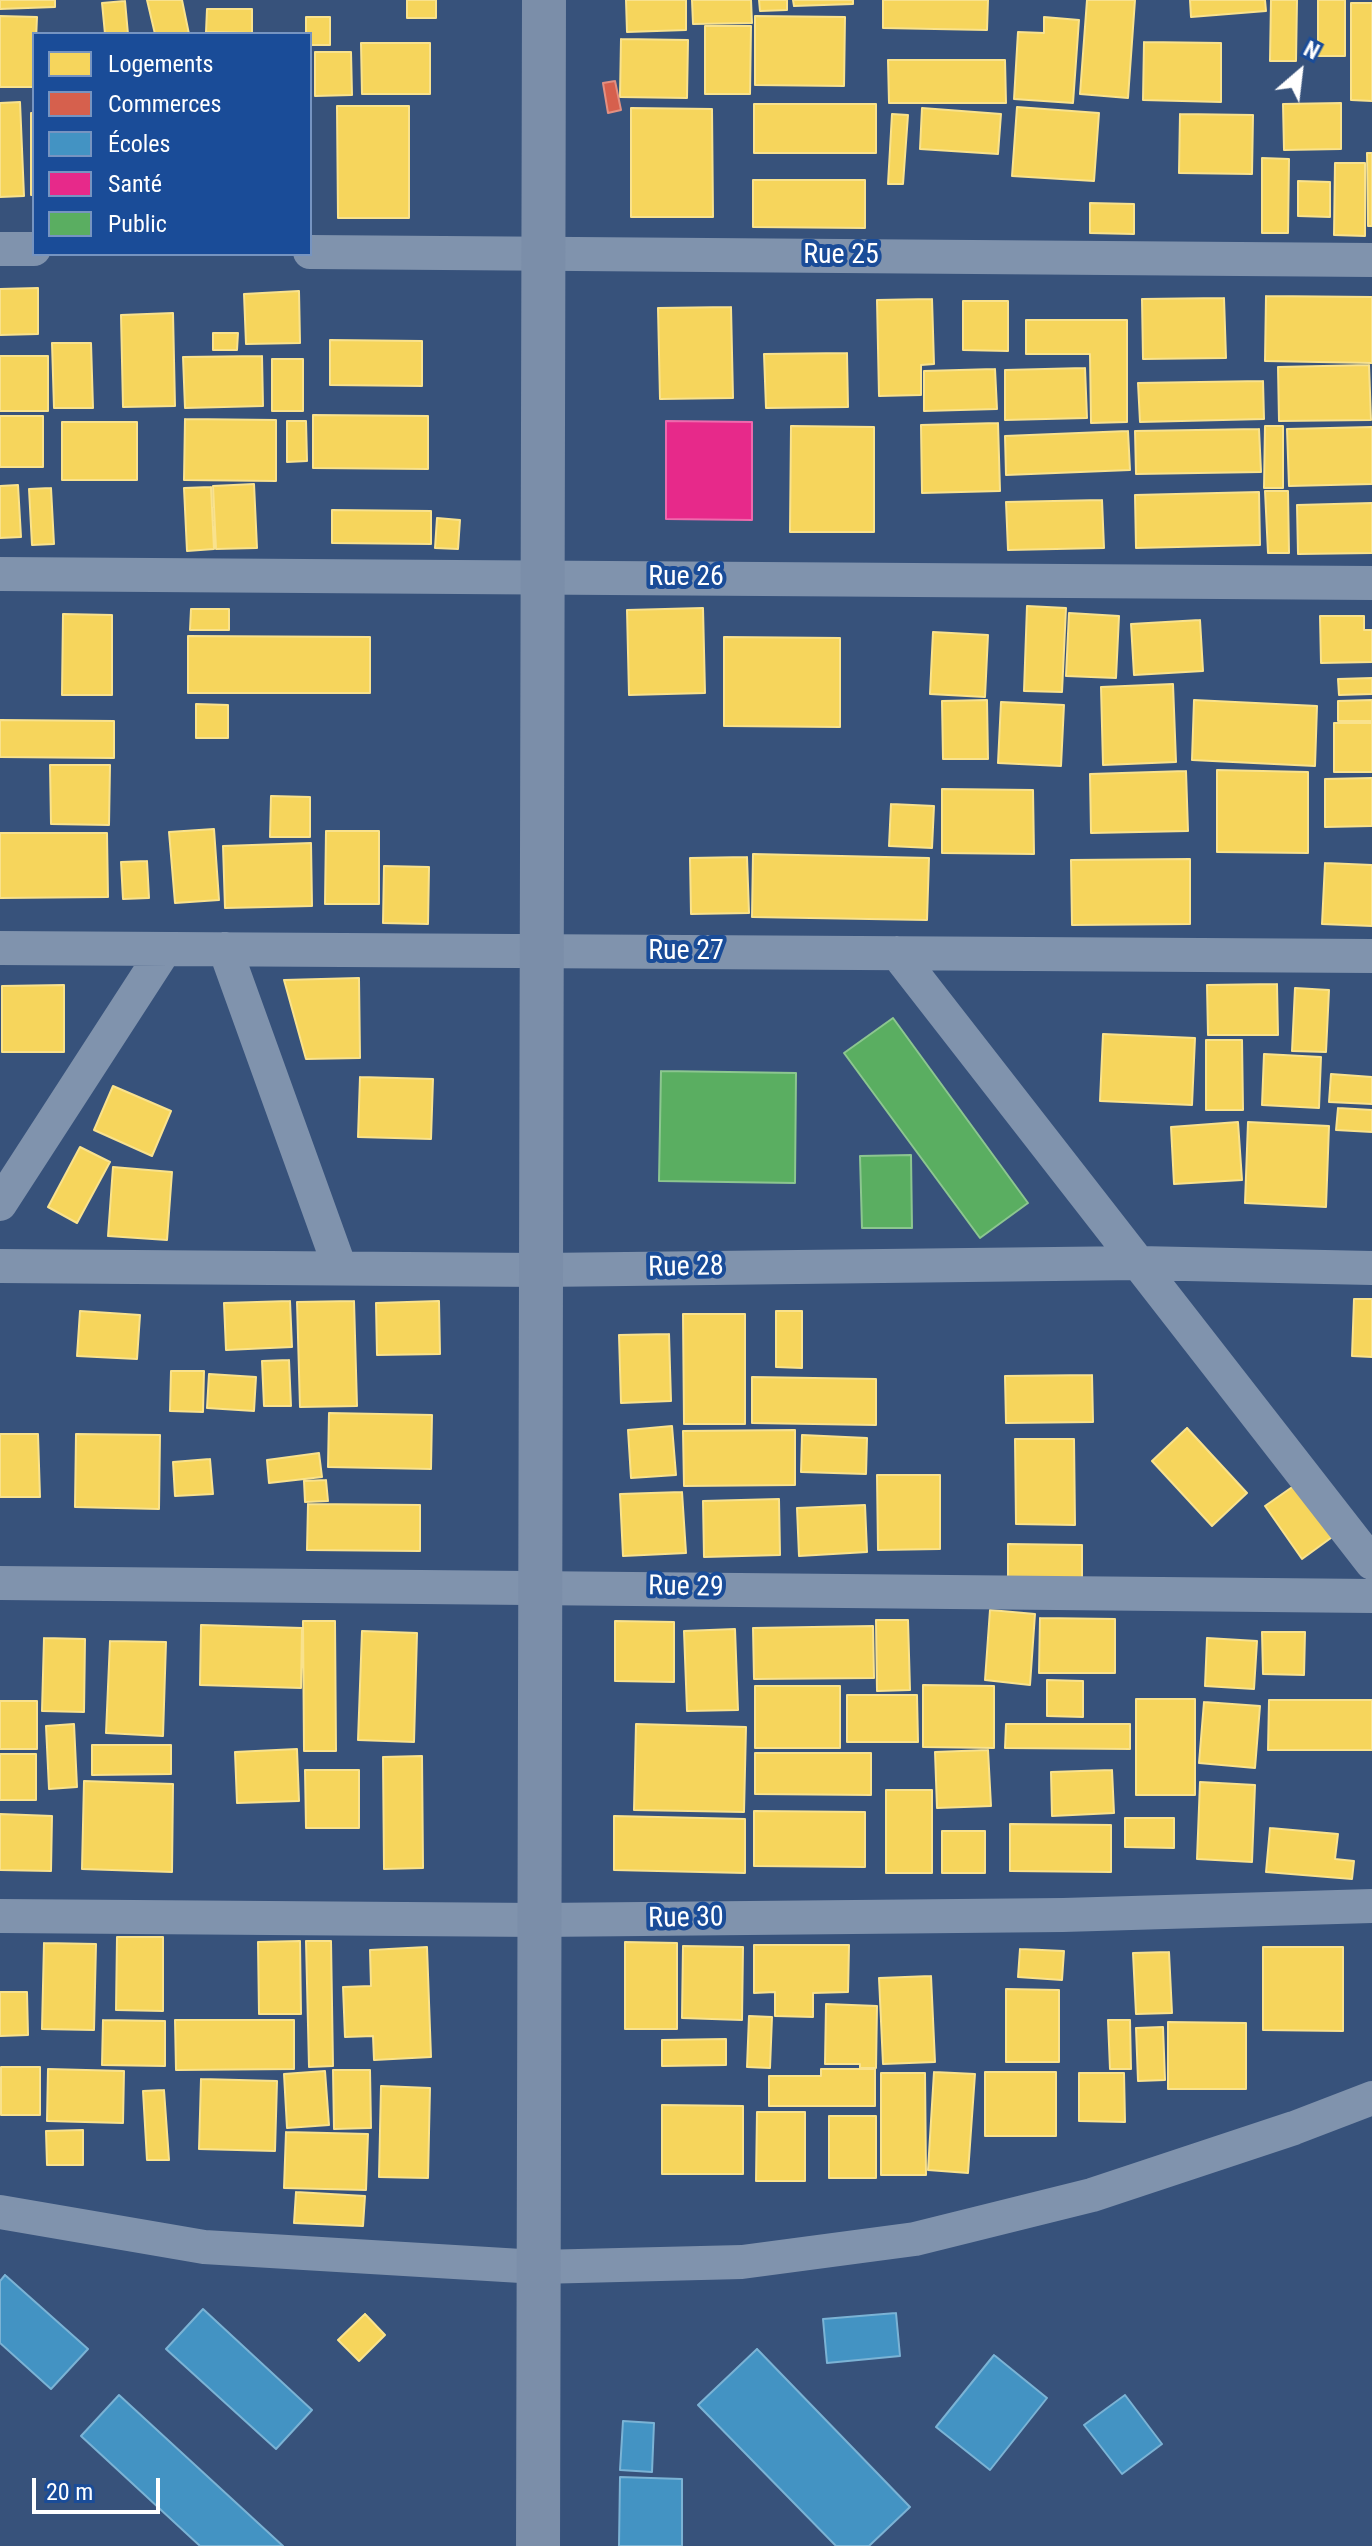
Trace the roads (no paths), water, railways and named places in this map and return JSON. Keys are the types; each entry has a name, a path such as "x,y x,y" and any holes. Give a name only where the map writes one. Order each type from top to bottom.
{"main road":[{"path":"538,2546 544,0"}],"street":[{"path":"0,249 32,249"},
{"name":"Rue 25","path":"312,252 1372,260"},
{"name":"Rue 26","path":"0,574 1372,583"},
{"name":"Rue 27","path":"0,948 1372,956"},
{"path":"0,1204 165,949"},
{"path":"225,949 340,1268"},
{"path":"897,953 1372,1563"},
{"name":"Rue 28","path":"0,1266 541,1270 1139,1263 1372,1268"},
{"name":"Rue 29","path":"0,1583 1372,1596"},
{"name":"Rue 30","path":"0,1916 539,1920 1063,1915 1372,1906"},
{"path":"0,2212 204,2247 538,2267 742,2262 915,2239 1092,2195 1294,2128 1372,2098"}]}
